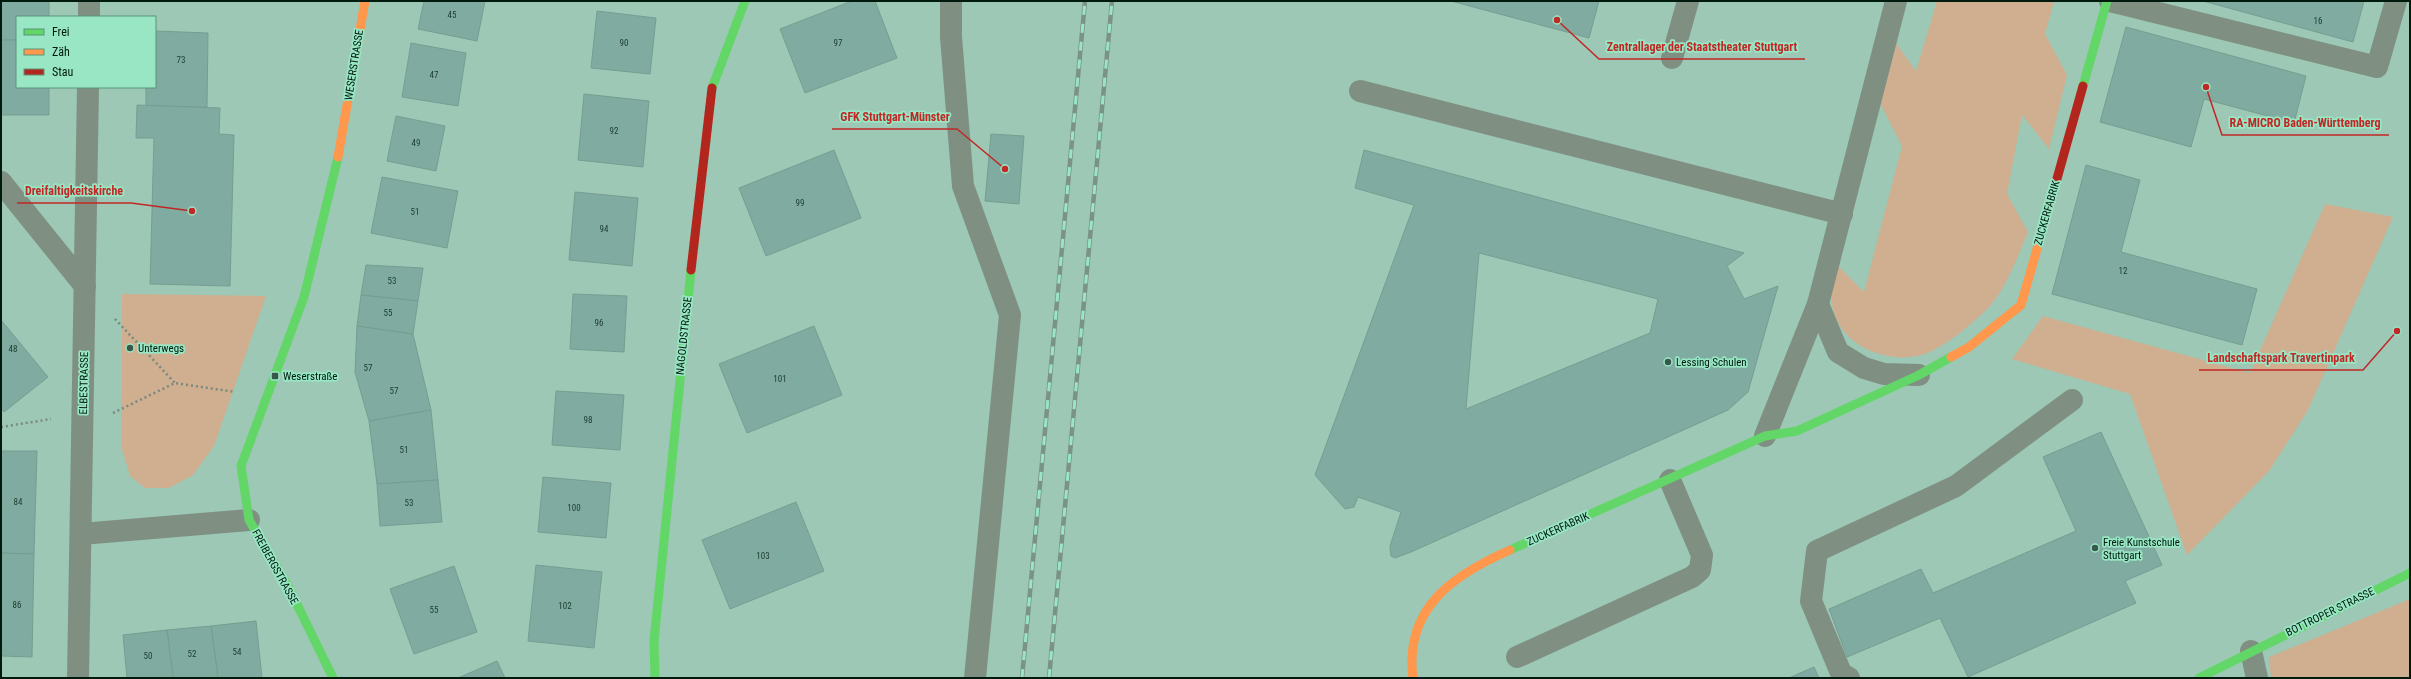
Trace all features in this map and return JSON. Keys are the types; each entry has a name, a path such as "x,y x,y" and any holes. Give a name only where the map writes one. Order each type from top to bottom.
{"street":[{"path":"89,1 89,16"},
{"name":"WESERSTRASSE","path":"249,520 241,466 304,297 340,148 365,1"},
{"name":"NAGOLDSTRASSE","path":"655,678 654,641 672,445 710,92 745,1"},
{"path":"951,1 951,37 963,186 1010,315 975,678"},
{"path":"1672,58 1688,1"},
{"path":"1765,436 1818,304 1896,1"},
{"path":"2108,1 2377,67 2396,1"},
{"name":"ZUCKERFABRIK","path":"1412,678 1412,649 1420,624 1438,595 1460,576 1490,559 1670,480 1765,436 1797,431 1919,375 1969,347 2021,305 2108,1"},
{"name":"ELBESTRASSE","path":"78,678 84,413 88,88"},
{"path":"1360,91 1842,214"},
{"path":"1,182 85,286"},
{"path":"1818,304 1838,352 1864,368 1884,374 1919,375"},
{"path":"1849,678 1841,673 1811,601 1817,551 1956,486 2072,400"},
{"path":"1517,657 1692,577 1700,570 1702,555 1670,480"},
{"name":"FREIBERGSTRASSE","path":"81,534 249,520 288,586 333,678"},
{"name":"BOTTROPER STRASSE","path":"2199,678 2410,573"},
{"path":"2251,651 2258,678"}],"path":[{"path":"85,286 175,383"},
{"path":"1,427 84,413 111,415 175,383 267,397"}],"shaded area":[{"path":"1937,1 2054,1 2045,34 2067,75 2049,149 2022,115 2007,194 2028,232 2010,275 1998,295 1991,305 1971,324 1952,339 1932,351 1918,356 1888,356 1873,352 1859,345 1847,335 1838,323 1833,309 1832,287 1836,264 1864,292 1902,146 1879,101 1895,42 1916,71"},
{"path":"2325,204 2393,217 2308,410 2269,471 2187,555 2130,394 2012,359 2043,316 2250,373"},
{"path":"122,294 266,296 214,446 193,475 169,488 145,488 130,476 121,446"},
{"path":"2410,599 2410,678 2271,678 2269,657"}],"building":[{"path":"1,1 49,1 49,16 16,16 16,40 1,40"},
{"path":"424,1 485,1 477,41 418,29"},
{"path":"852,1 875,1 897,58 805,93 780,29"},
{"path":"1451,1 1599,1 1589,38"},
{"path":"2203,1 2364,1 2353,42"},
{"path":"597,11 656,18 650,74 591,68"},
{"path":"2126,27 2306,76 2294,123 2204,99 2191,147 2100,122"},
{"path":"156,31 208,33 207,107 146,106 146,88 156,88"},
{"path":"1,40 16,40 16,88 49,88 49,115 1,115"},
{"path":"411,43 466,53 458,106 402,97"},
{"path":"584,94 649,101 643,167 578,160"},
{"path":"137,105 220,108 219,134 234,135 230,286 150,284 154,138 136,138"},
{"path":"396,116 445,126 436,171 387,161"},
{"path":"991,134 1024,136 1019,204 985,201"},
{"path":"834,150 861,218 766,256 739,188"},
{"name":"Lessing Schulen","path":"1364,150 1744,253 1727,266 1744,299 1778,286 1748,392 1728,410 1411,552 1395,558 1391,556 1390,546 1401,512 1358,497 1354,507 1345,509 1315,475 1414,205 1355,188","holes":["1479,253 1658,299 1650,333 1466,409"]},
{"path":"2086,165 2140,180 2121,252 2257,289 2242,345 2052,294"},
{"path":"382,177 458,191 447,248 371,233"},
{"path":"575,192 638,198 632,266 569,260"},
{"path":"366,265 423,268 418,301 361,295"},
{"path":"573,294 627,296 624,352 570,349"},
{"path":"361,295 418,301 413,334 357,326"},
{"path":"1,320 48,377 4,412 1,408"},
{"path":"357,326 413,334 431,410 369,421 355,372"},
{"path":"814,326 842,395 747,433 719,364"},
{"path":"556,391 624,395 620,450 552,445"},
{"path":"431,410 438,480 377,484 369,421"},
{"name":"Freie Kunstschule Stuttgart","path":"2101,432 2162,565 2125,581 2136,603 1968,677 1940,618 1847,657 1829,609 1921,569 1933,593 2076,531 2043,457"},
{"path":"1,451 37,451 34,554 1,553"},
{"path":"543,477 611,483 606,538 538,532"},
{"path":"438,480 442,522 380,526 377,484"},
{"path":"796,502 824,571 730,609 702,540"},
{"path":"1,553 34,554 32,657 1,656"},
{"path":"536,565 602,572 594,648 528,641"},
{"path":"454,566 477,632 414,654 390,589"},
{"path":"256,621 262,678 218,678 211,626"},
{"path":"211,626 218,678 173,678 167,630"},
{"path":"167,630 173,678 127,678 123,635"},
{"path":"497,661 505,678 458,678"},
{"path":"1814,667 1819,678 1789,678"}],"railway":[{"path":"1022,678 1085,1"},
{"path":"1049,678 1112,1"}],"traffic: fast":[{"path":"712,88 745,1"},
{"path":"2083,86 2107,1"},
{"path":"333,678 288,586 249,520 241,466 304,297 338,157"},
{"path":"655,678 654,641 691,270"},
{"path":"1510,550 1765,436 1797,431 1919,375 1951,357"},
{"path":"2199,678 2410,573"}],"traffic: slow":[{"path":"338,157 365,1"},
{"path":"1951,357 1969,347 2021,305 2051,200"},
{"path":"1413,678 1412,653 1416,632 1425,613 1437,597 1452,583 1470,571 1510,550"}],"traffic: jam":[{"path":"2051,200 2083,86"},
{"path":"691,270 712,88"}],"place":[{"name":"Zentrallager der Staatstheater Stuttgart","path":"1557,20"},
{"name":"RA-MICRO Baden-Württemberg","path":"2206,87"},
{"name":"GFK Stuttgart-Münster","path":"1005,169"},
{"name":"Dreifaltigkeitskirche","path":"192,211"},
{"name":"Landschaftspark Travertinpark","path":"2397,331"},
{"name":"Unterwegs","path":"130,348"},
{"name":"Lessing Schulen","path":"1668,362"},
{"name":"Weserstraße","path":"275,376"},
{"name":"Freie Kunstschule Stuttgart","path":"2095,548"}]}
